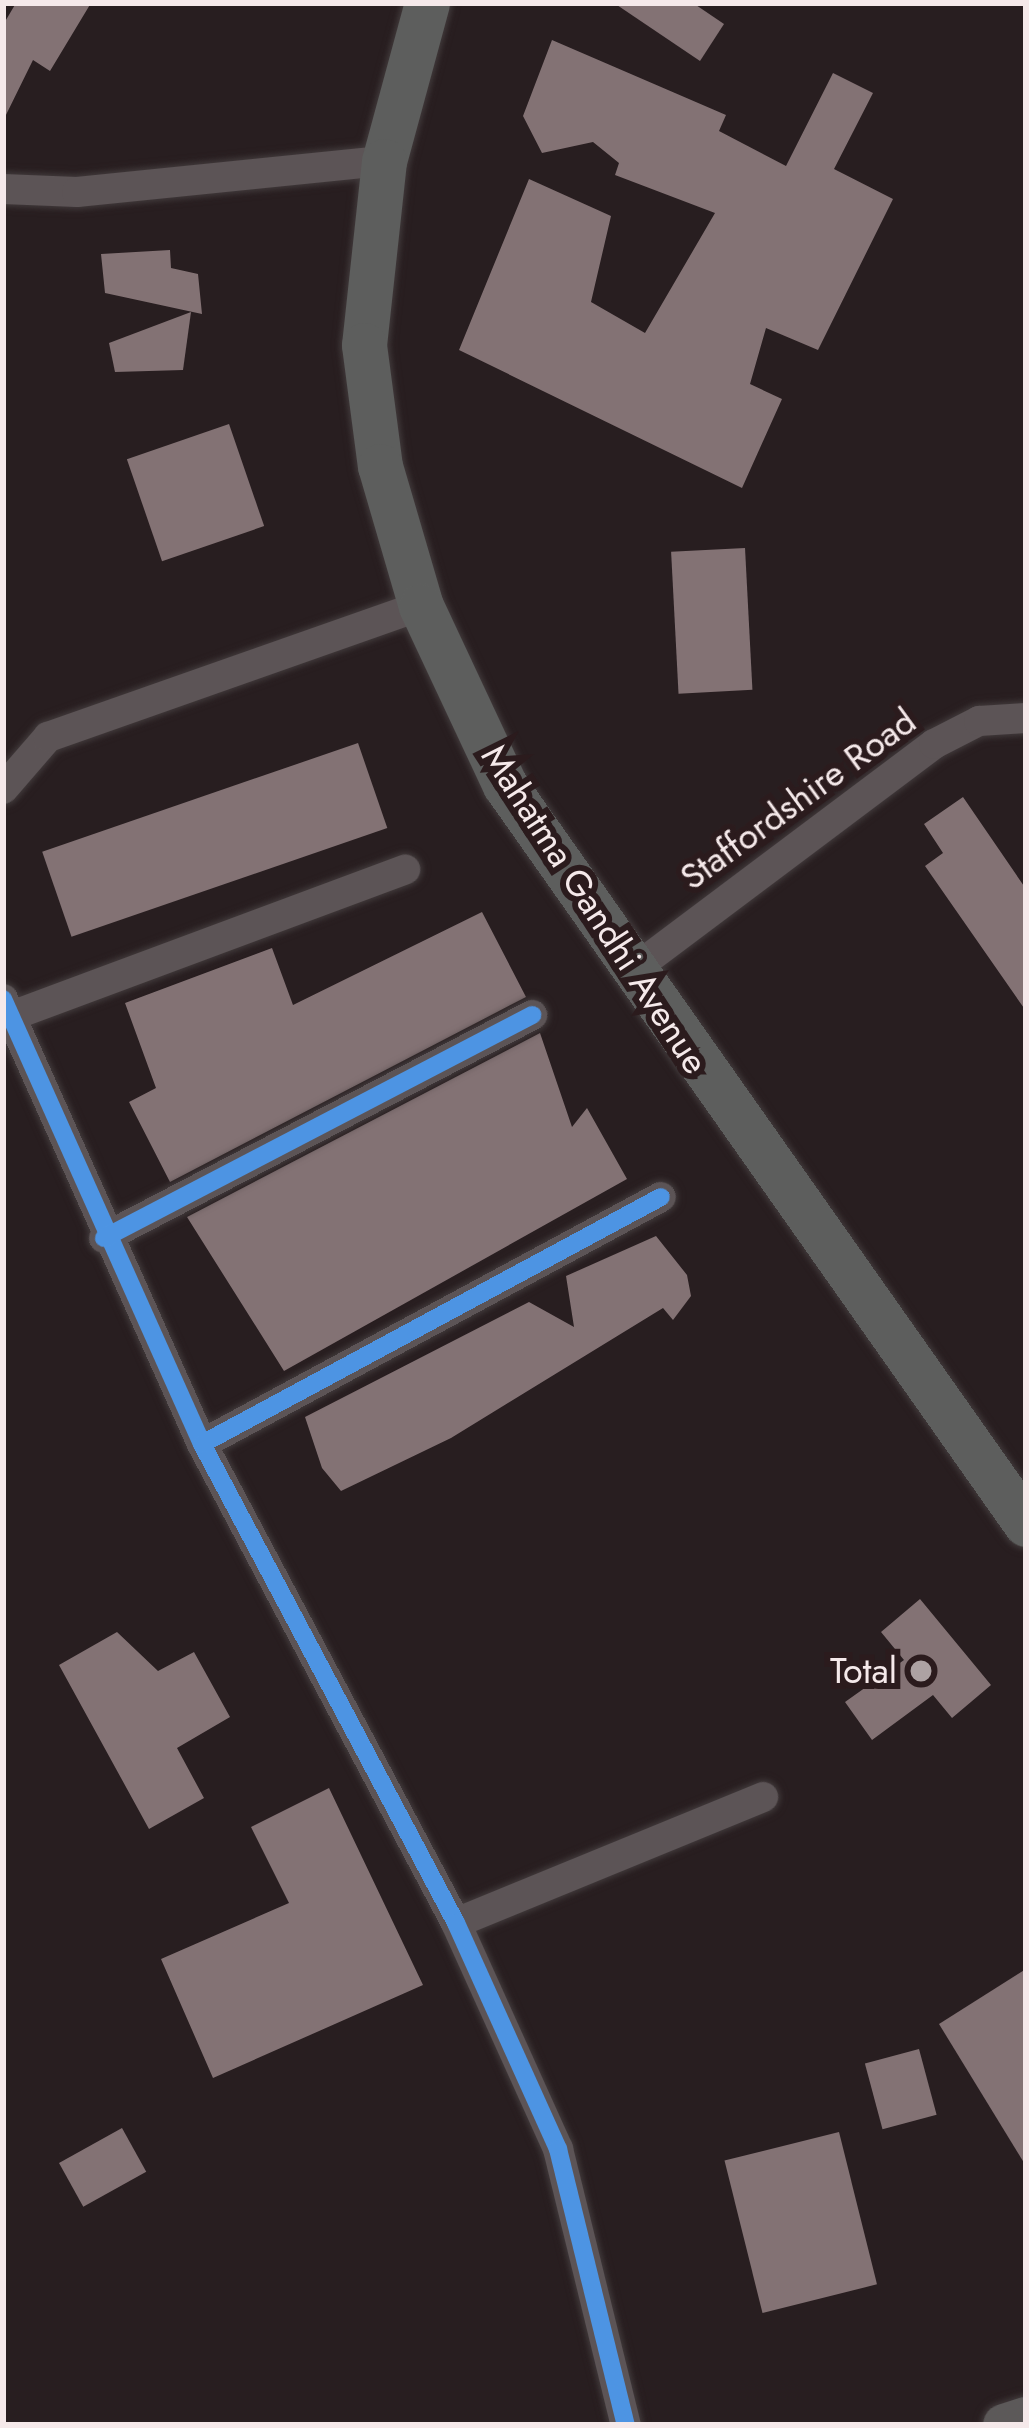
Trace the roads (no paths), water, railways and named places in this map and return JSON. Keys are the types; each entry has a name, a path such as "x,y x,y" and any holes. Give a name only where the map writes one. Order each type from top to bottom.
{"main road":[{"name":"Mahatma Gandhi Avenue","path":"427,3 384,161 368,406 422,606 505,785 629,973 1026,1525"},
{"path":"1004,2425 1026,2418"}],"street":[{"path":"3,189 77,192 384,161"},
{"path":"3,789 48,736 422,606"},
{"name":"Staffordshire Road","path":"629,973 934,744 979,722 1026,718"},
{"path":"405,870 5,1008 104,1238 202,1444 456,1923 558,2149 626,2425"},
{"path":"104,1238 532,1015"},
{"path":"202,1444 661,1197"},
{"path":"456,1923 763,1797"}],"place":[{"name":"Total","path":"921,1671"}]}
